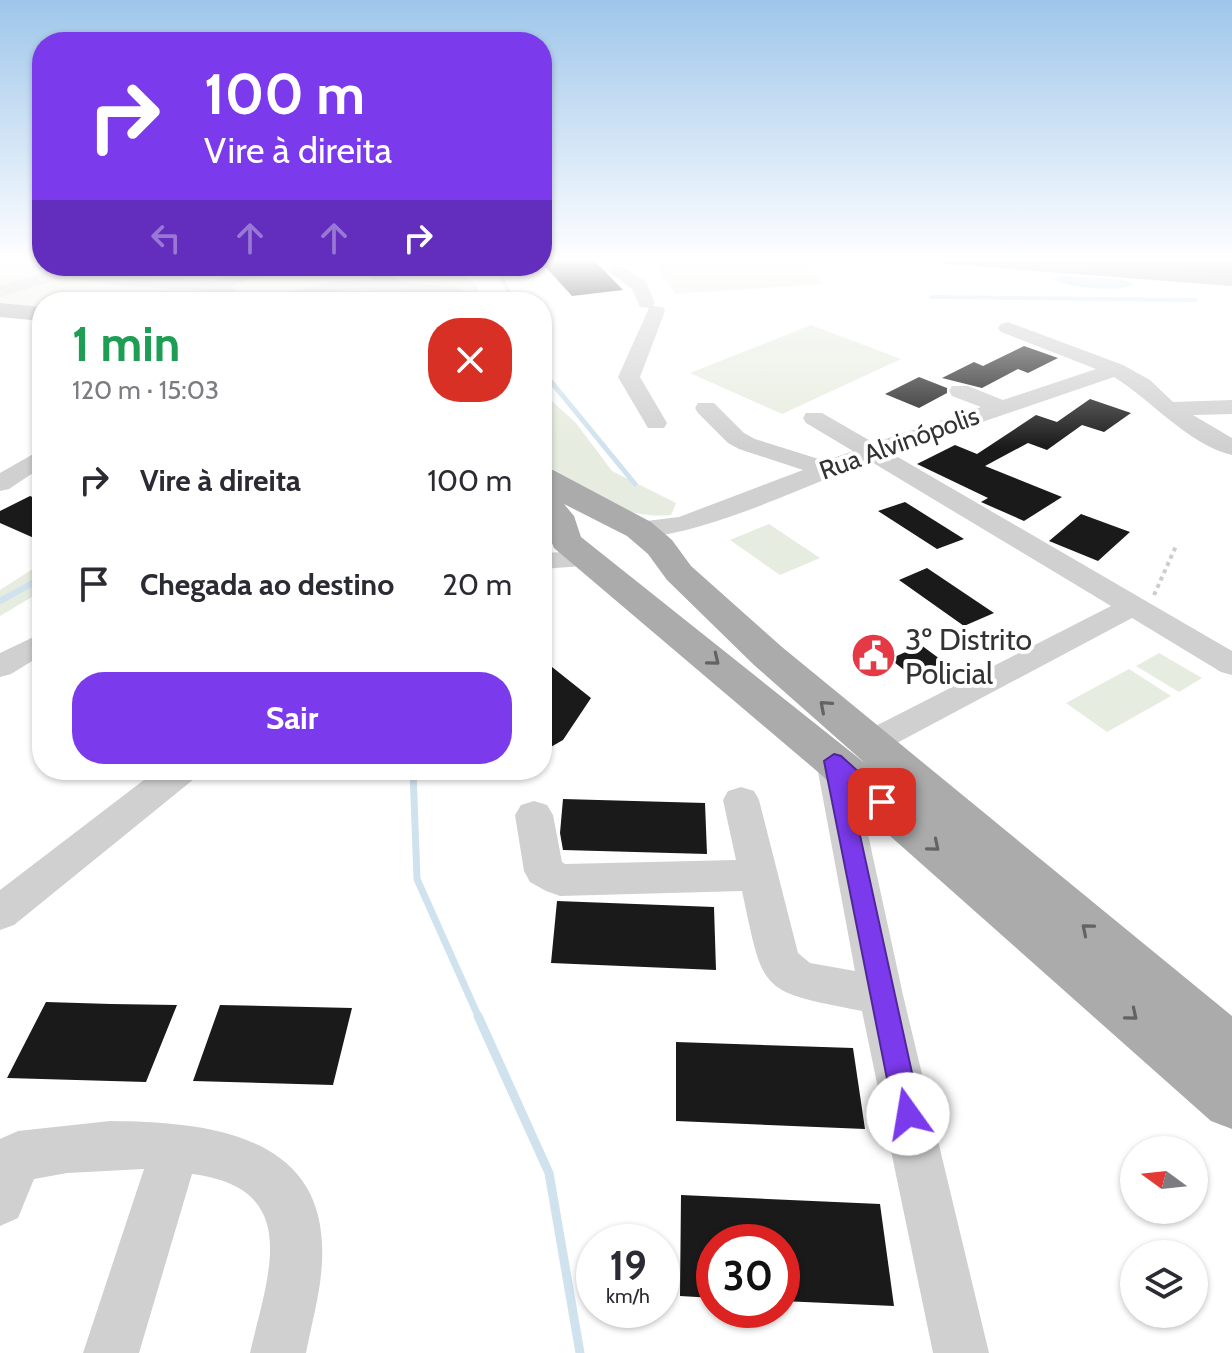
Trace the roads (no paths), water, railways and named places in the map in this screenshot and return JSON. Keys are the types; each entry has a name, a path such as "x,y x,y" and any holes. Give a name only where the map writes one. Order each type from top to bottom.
{"main road":[{"path":"552,483 656,538 851,752 1232,1101"},
{"path":"552,510 558,516 560,552"},
{"path":"560,552 586,522 656,538"},
{"path":"626,593 658,587 656,538"},
{"path":"560,552 626,593 708,656 851,752 1232,1051"}],"street":[{"path":"654,321 654,328 629,377 656,423"},
{"path":"1008,328 1116,369 1142,385 1167,409 1232,448"},
{"name":"Rua Alvinópolis","path":"656,538 825,469 1116,369"},
{"path":"960,391 1000,407"},
{"path":"1167,409 1232,407"},
{"path":"706,408 736,438 747,444 825,469"},
{"path":"814,418 1232,665"},
{"path":"0,484 32,463"},
{"path":"961,1353 881,995 851,752 1131,607"},
{"path":"0,667 32,648"},
{"path":"0,913 168,780"},
{"path":"741,800 779,963 784,970 799,980 881,995"},
{"path":"534,815 544,871 560,880 758,875"},
{"path":"6,1173 60,1148 105,1144 176,1146 237,1159 272,1182 288,1202 298,1249 278,1353"},
{"path":"111,1353 176,1146"}],"waterway":[{"path":"553,384 635,484"},
{"path":"0,601 32,583"},
{"path":"413,780 417,879 479,1018"},
{"path":"478,1016 549,1173 580,1353"}],"place":[{"name":"3º Distrito Policial","path":"874,656"}]}
